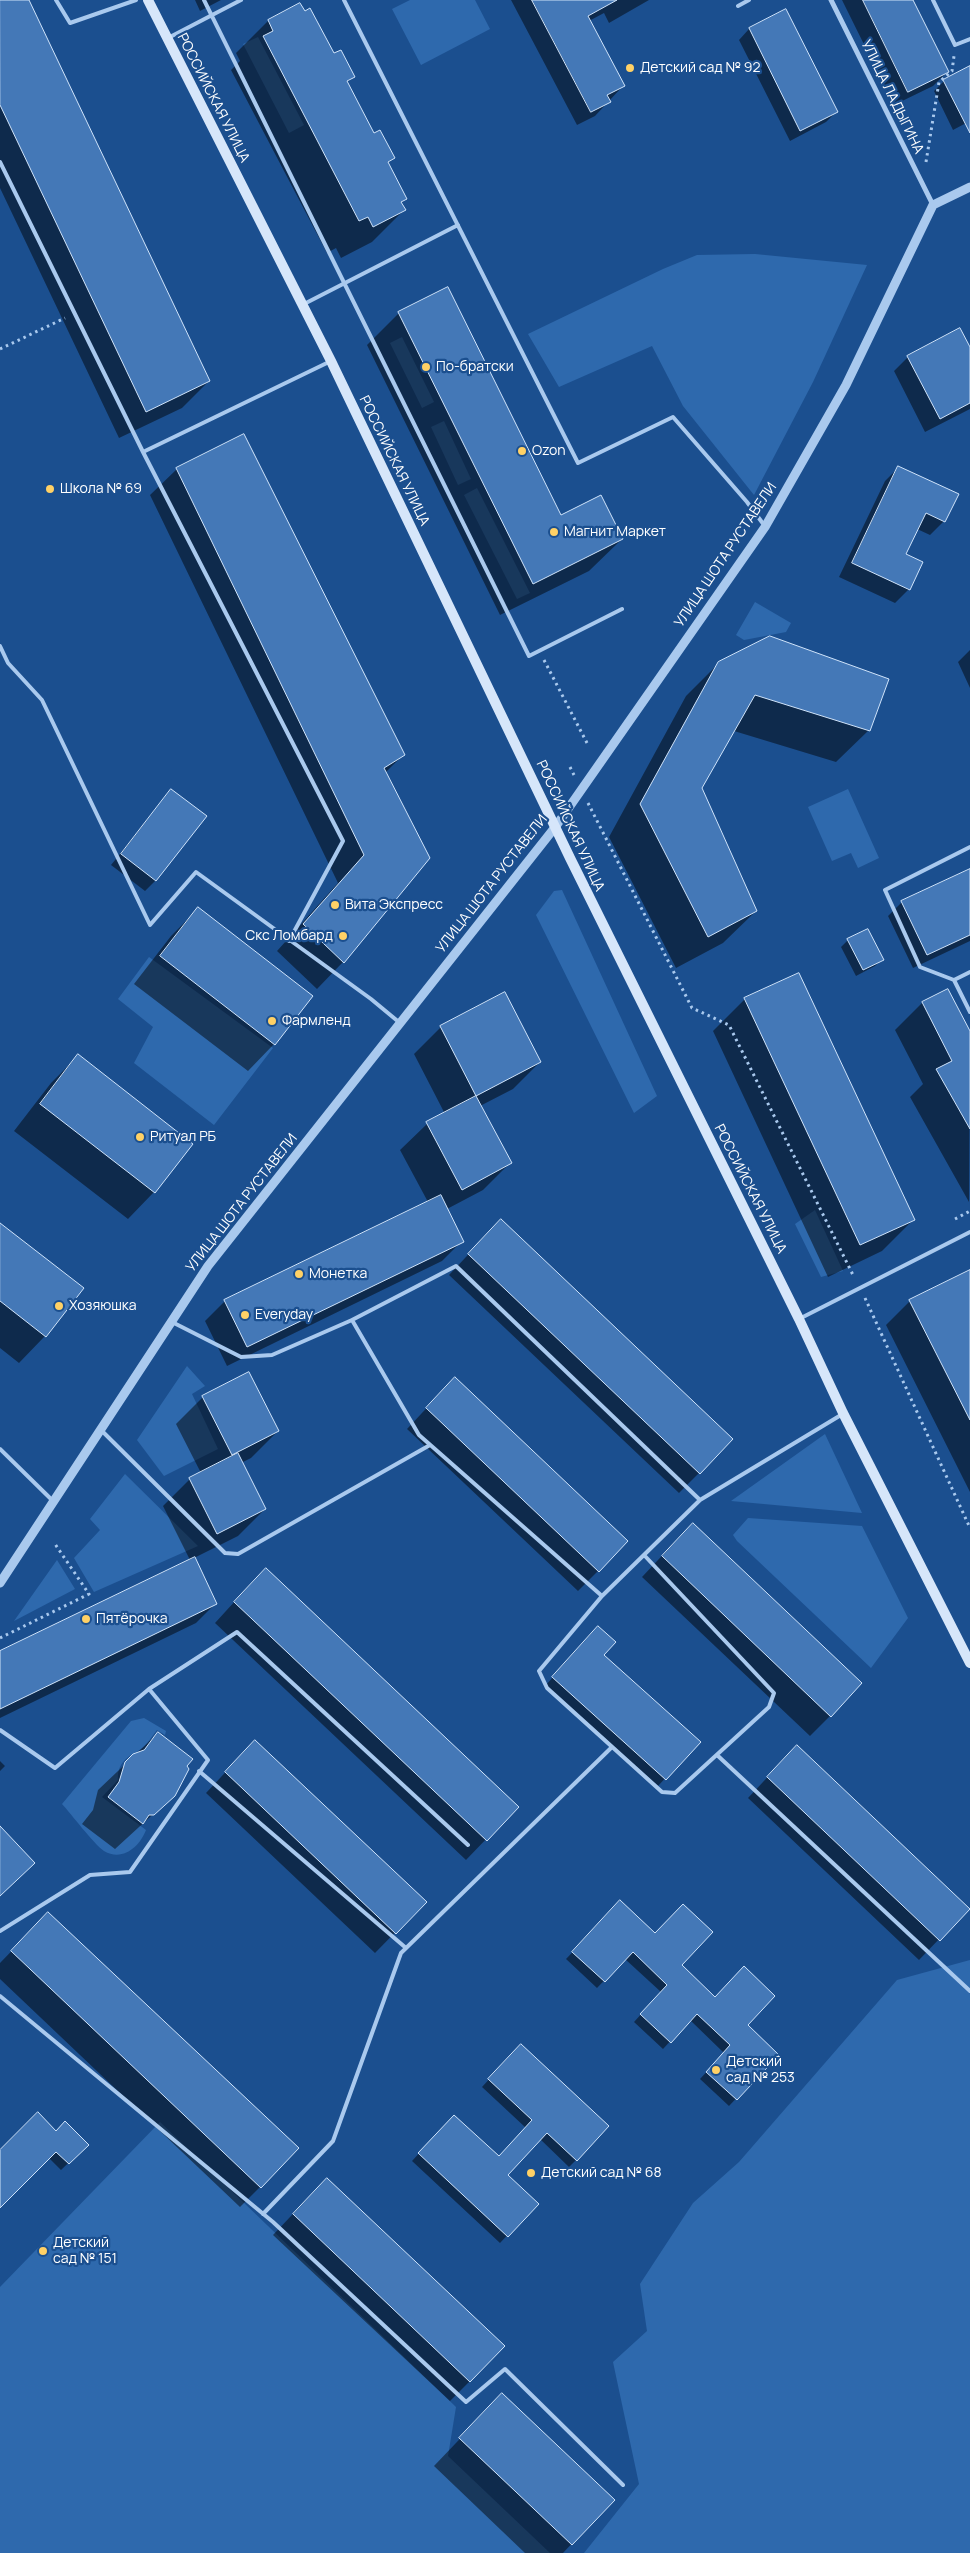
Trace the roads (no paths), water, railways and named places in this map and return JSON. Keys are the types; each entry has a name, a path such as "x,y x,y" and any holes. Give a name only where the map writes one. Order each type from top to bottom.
{"main road":[{"name":"РОССИЙСКАЯ УЛИЦА","path":"148,0 331,362 556,826 800,1319 843,1413 970,1662"}],"street":[{"name":"УЛИЦА ЛАДЫГИНА","path":"831,0 932,205"},
{"path":"932,205 970,187"},
{"name":"УЛИЦА ШОТА РУСТАВЕЛИ","path":"0,1583 208,1266 556,826 765,527 846,384 932,205"}],"lane":[{"path":"56,0 70,23 136,0"},
{"path":"204,0 529,656 622,610"},
{"path":"168,38 241,0"},
{"path":"344,0 578,463 674,417 747,502 765,527"},
{"path":"738,6 749,0"},
{"path":"933,0 955,45 970,38"},
{"path":"0,162 143,452 343,842 289,941"},
{"path":"302,305 458,225"},
{"path":"143,452 331,362"},
{"path":"0,646 8,663 42,700 150,925 196,872 371,999 400,1023"},
{"path":"970,847 885,890 920,967 954,980 970,1012"},
{"path":"954,980 970,972"},
{"path":"800,1319 970,1232"},
{"path":"172,1322 241,1357 272,1355 352,1320 456,1266 700,1500"},
{"path":"352,1320 419,1435 602,1596"},
{"path":"644,1555 774,1693 769,1707 675,1793 662,1792 547,1688 538,1671 602,1596 700,1500 843,1413"},
{"path":"101,1430 225,1554 238,1554 430,1445"},
{"path":"0,1450 53,1501"},
{"path":"0,1730 55,1768 149,1689 237,1632 468,1845"},
{"path":"0,1931 90,1875 130,1872 208,1760 149,1689"},
{"path":"263,2214 333,2141 401,1953 612,1747"},
{"path":"717,1755 970,1991"},
{"path":"199,1772 406,1948"},
{"path":"0,1996 263,2214 466,2402 505,2369 623,2485"}],"place":[{"name":"Детский сад № 92","path":"630,68"},
{"name":"По-братски","path":"426,367"},
{"name":"Ozon","path":"522,451"},
{"name":"Школа № 69","path":"50,489"},
{"name":"Магнит Маркет","path":"554,532"},
{"name":"Вита Экспресс","path":"335,905"},
{"name":"Скс Ломбард","path":"343,936"},
{"name":"Фармленд","path":"272,1021"},
{"name":"Ритуал РБ","path":"140,1137"},
{"name":"Монетка","path":"299,1274"},
{"name":"Хозяюшка","path":"59,1306"},
{"name":"Everyday","path":"245,1315"},
{"name":"Пятёрочка","path":"86,1619"},
{"name":"Детский сад № 253","path":"716,2070"},
{"name":"Детский сад № 68","path":"531,2173"},
{"name":"Детский сад № 151","path":"43,2251"}]}
